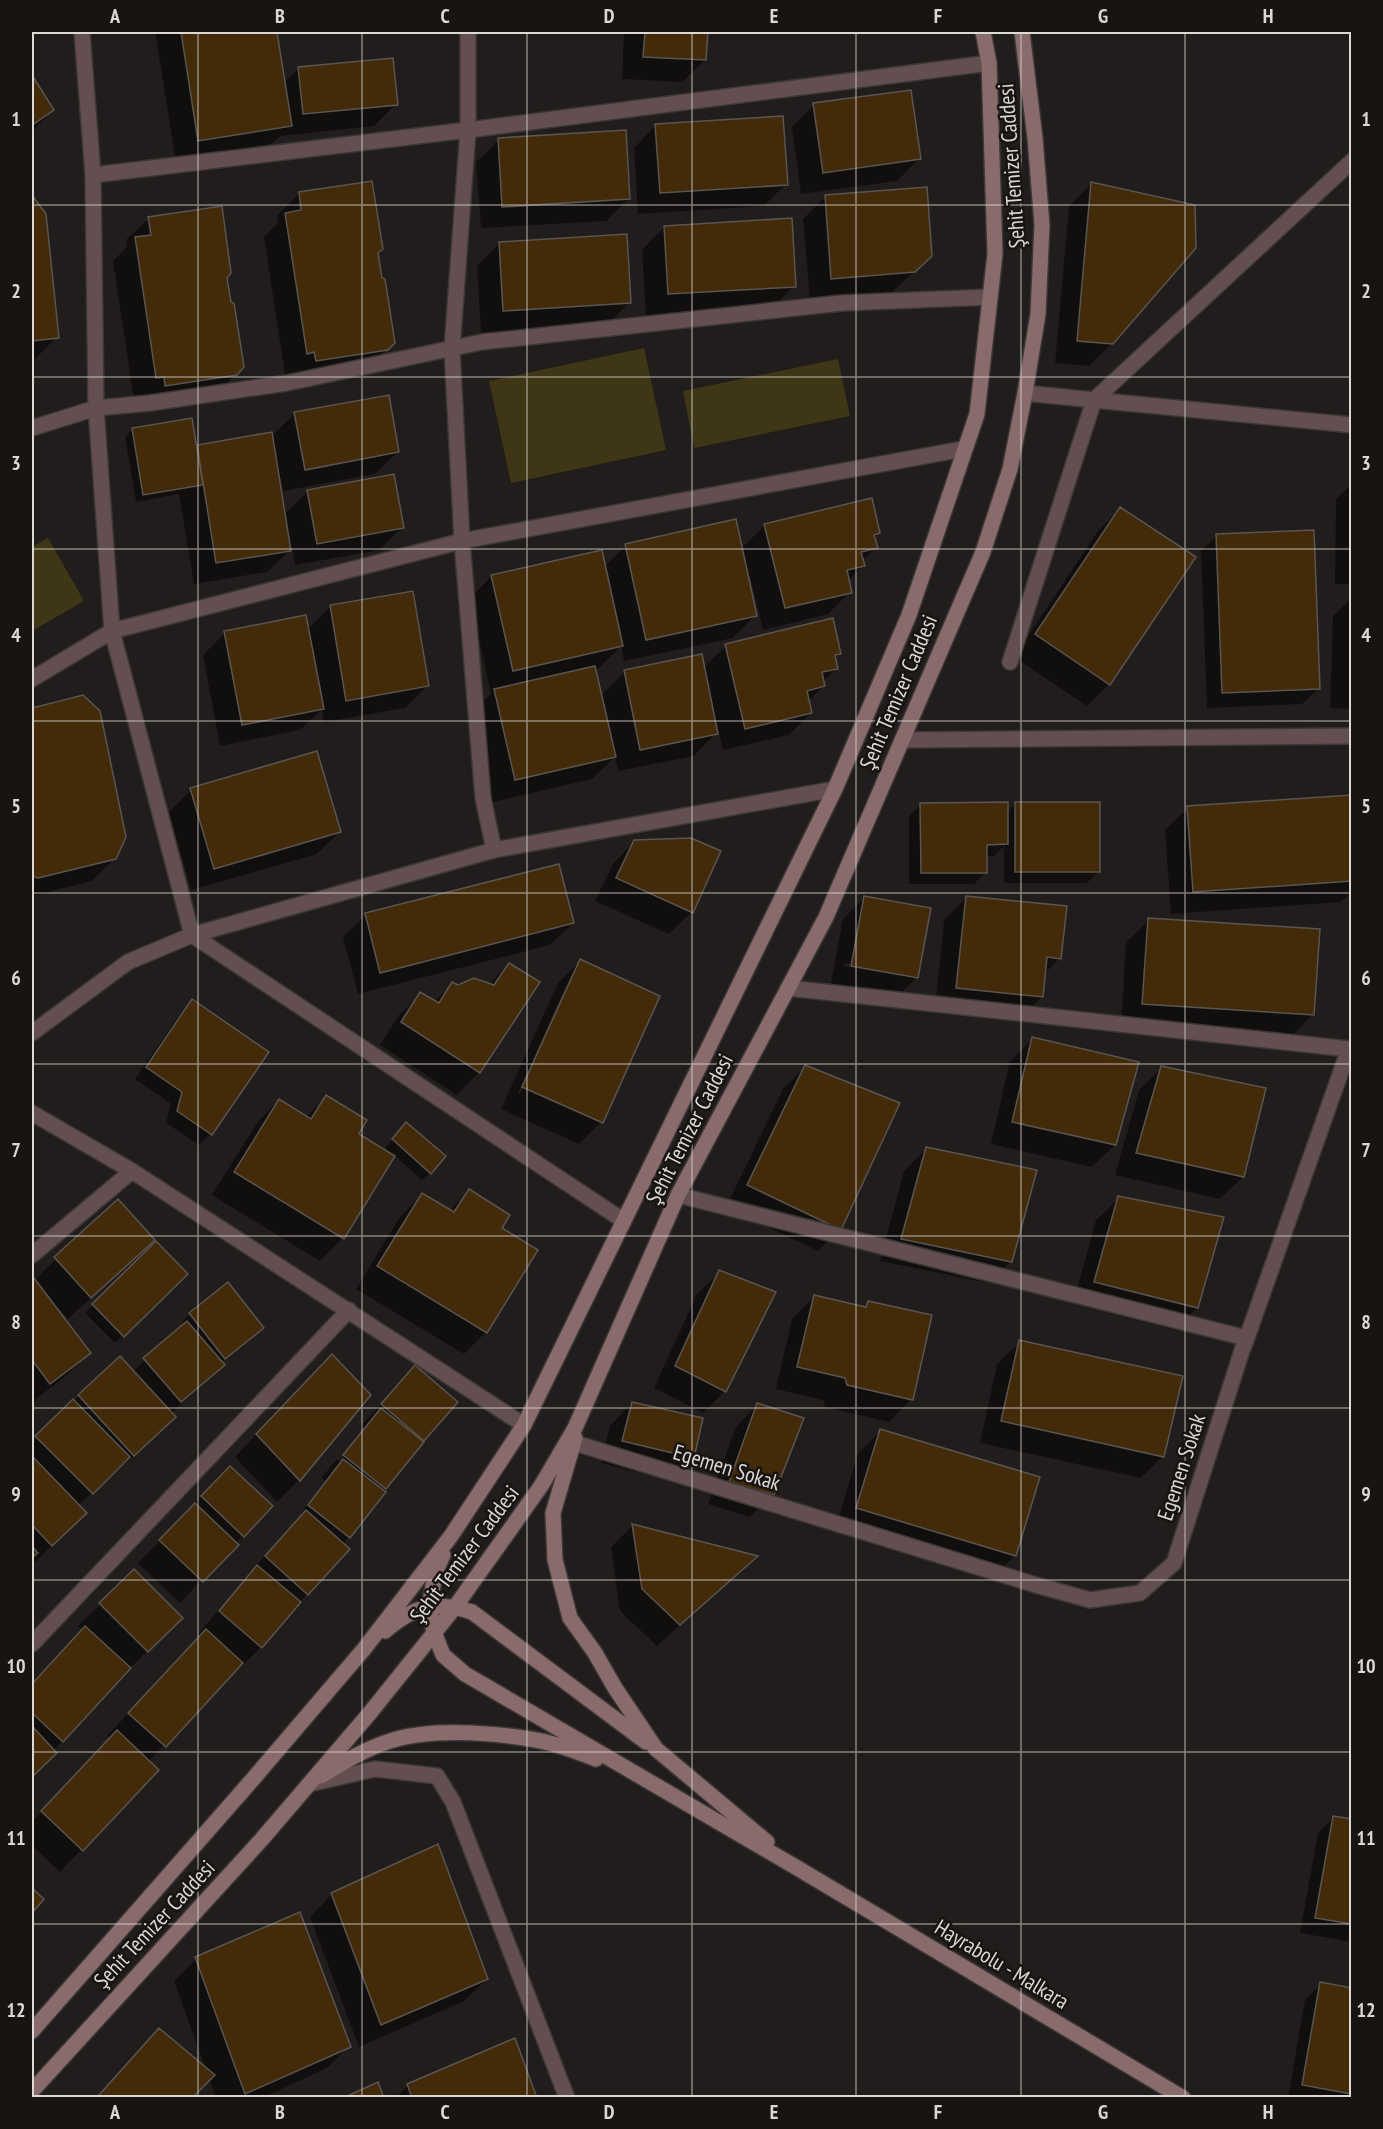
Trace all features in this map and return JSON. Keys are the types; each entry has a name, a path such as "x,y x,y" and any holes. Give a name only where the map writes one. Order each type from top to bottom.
{"main road":[{"name":"Şehit Temizer Caddesi","path":"32,2031 254,1779 364,1649 451,1536 524,1425 836,789 909,615 976,414 995,254 989,63 983,32"},
{"name":"Şehit Temizer Caddesi","path":"32,2091 262,1839 369,1714 455,1607 575,1436 678,1195 826,917 983,552 1010,469 1038,314 1042,225 1035,138 1022,32"},
{"path":"575,1436 553,1513 555,1560 570,1618 656,1749"},
{"path":"451,1536 436,1571 429,1606 434,1632 443,1654 465,1674 799,1869"},
{"path":"364,1649 410,1612 429,1606 455,1607 472,1612 656,1749 799,1869"},
{"path":"309,1785 358,1753 389,1741 438,1732 530,1739 568,1749 632,1772"},
{"name":"Hayrabolu - Malkara","path":"799,1869 1183,2097"}],"street":[{"path":"82,32 93,175 96,408 112,631 192,936 624,1221"},
{"path":"468,32 468,130 452,349 462,542 483,798 494,850"},
{"path":"93,175 468,130 989,63"},
{"path":"1010,662 1094,400 1352,161"},
{"path":"32,428 96,408 150,403 287,383 482,342 842,303 990,297"},
{"path":"1025,393 1352,425"},
{"path":"32,679 112,631 462,542 963,449"},
{"path":"902,740 1352,736"},
{"path":"32,1033 128,962 192,936 494,850 836,789"},
{"path":"788,988 1350,1046"},
{"name":"Egemen Sokak","path":"575,1436 1036,1585 1090,1600 1140,1593 1174,1563 1242,1352 1350,1046"},
{"path":"32,1113 132,1171 524,1425"},
{"path":"32,1255 132,1171"},
{"path":"678,1195 1246,1338 1242,1352"},
{"path":"32,1644 349,1310"},
{"path":"309,1785 375,1769 437,1776 453,1802 567,2097"}],"shaded area":[{"path":"644,348 666,450 511,483 489,381"},
{"path":"838,359 850,416 694,448 683,391"},
{"path":"48,538 84,601 32,631 32,547"}],"building":[{"path":"181,32 277,32 292,126 198,141"},
{"path":"645,32 708,32 706,60 643,57"},
{"path":"393,58 398,105 303,114 298,67"},
{"path":"32,75 54,110 32,125"},
{"path":"911,90 921,159 823,173 813,103"},
{"path":"783,116 788,185 660,193 655,124"},
{"path":"626,130 630,199 502,207 498,138"},
{"path":"372,181 383,249 378,253 382,278 385,279 395,343 388,350 316,361 314,352 307,354 285,213 301,210 299,192"},
{"path":"1091,182 1195,205 1196,248 1113,344 1077,341"},
{"path":"927,187 932,256 915,272 831,279 825,195"},
{"path":"32,195 46,214 59,338 32,341"},
{"path":"222,206 231,273 227,278 231,302 234,303 244,367 237,375 165,386 164,377 156,378 135,237 151,235 148,217"},
{"path":"792,218 796,287 668,294 664,226"},
{"path":"627,234 631,303 503,311 499,242"},
{"path":"389,395 399,452 305,470 294,412"},
{"path":"192,418 203,485 143,495 132,428"},
{"path":"272,432 291,551 216,563 197,445"},
{"path":"394,474 404,528 317,544 307,490"},
{"path":"872,498 880,533 874,535 878,548 861,552 865,566 847,570 852,593 785,608 764,524"},
{"path":"1120,507 1196,557 1110,685 1035,634"},
{"path":"736,519 757,616 646,640 625,544"},
{"path":"1314,530 1320,689 1222,693 1216,534"},
{"path":"602,550 623,646 513,671 491,575"},
{"path":"413,591 429,686 346,701 330,605"},
{"path":"306,615 324,709 242,725 224,631"},
{"path":"833,618 841,654 835,655 838,669 822,672 825,686 807,691 812,713 745,729 725,644"},
{"path":"702,654 718,734 640,750 624,670"},
{"path":"595,666 616,757 515,780 494,689"},
{"path":"83,695 100,711 126,837 116,859 38,878 32,876 32,708"},
{"path":"317,751 341,832 214,869 190,788"},
{"path":"1352,795 1352,881 1193,892 1187,806"},
{"path":"1008,802 1008,844 987,845 987,873 921,873 920,803"},
{"path":"1015,802 1100,802 1100,872 1015,872"},
{"path":"691,838 721,851 693,913 616,878 634,840"},
{"path":"559,864 574,923 380,973 365,913"},
{"path":"864,896 931,908 918,978 851,966"},
{"path":"966,896 1067,906 1061,959 1047,957 1043,997 956,988"},
{"path":"1148,918 1320,929 1314,1015 1142,1004"},
{"path":"580,959 660,996 603,1123 522,1087"},
{"path":"509,963 540,982 480,1073 401,1022 420,992 439,1003 452,982 458,985 474,978 494,985"},
{"path":"192,999 269,1052 212,1135 177,1111 182,1092 146,1067"},
{"path":"1032,1037 1139,1062 1116,1145 1012,1122"},
{"path":"805,1065 900,1103 841,1230 747,1185"},
{"path":"1161,1066 1266,1088 1244,1177 1136,1153"},
{"path":"326,1095 367,1120 359,1134 395,1156 344,1239 234,1172 279,1099 311,1119"},
{"path":"406,1122 446,1156 431,1174 392,1139"},
{"path":"926,1147 1037,1170 1012,1262 901,1239"},
{"path":"469,1189 510,1215 502,1228 538,1250 487,1333 377,1266 422,1193 454,1212"},
{"path":"1118,1196 1224,1217 1198,1308 1094,1282"},
{"path":"118,1199 155,1240 91,1298 54,1257"},
{"path":"156,1241 188,1274 124,1337 92,1304"},
{"path":"719,1270 776,1292 726,1392 675,1366"},
{"path":"34,1278 91,1353 50,1384 32,1360 32,1280"},
{"path":"228,1282 264,1328 225,1359 189,1313"},
{"path":"814,1295 866,1307 868,1301 932,1315 913,1400 847,1385 845,1378 797,1367"},
{"path":"187,1321 225,1365 181,1402 143,1358"},
{"path":"1019,1340 1183,1376 1164,1457 1001,1421"},
{"path":"332,1354 371,1395 300,1481 256,1434"},
{"path":"120,1356 176,1417 134,1456 78,1395"},
{"path":"415,1365 458,1402 424,1441 381,1404"},
{"path":"73,1399 130,1457 93,1494 35,1436"},
{"path":"632,1402 703,1418 694,1458 622,1441"},
{"path":"757,1403 804,1418 774,1495 729,1482"},
{"path":"381,1408 424,1442 386,1489 343,1455"},
{"path":"880,1429 1040,1477 1016,1556 856,1508"},
{"path":"32,1456 87,1513 52,1546 32,1525"},
{"path":"343,1459 386,1492 350,1538 308,1505"},
{"path":"230,1466 273,1506 244,1537 201,1496"},
{"path":"195,1503 239,1545 203,1582 159,1540"},
{"path":"306,1510 350,1549 308,1595 265,1556"},
{"path":"632,1524 758,1556 680,1625 642,1589"},
{"path":"32,1546 38,1553 32,1558"},
{"path":"257,1565 301,1602 262,1648 219,1611"},
{"path":"134,1569 183,1618 148,1652 99,1603"},
{"path":"85,1626 131,1668 63,1742 32,1713 32,1684"},
{"path":"206,1629 243,1663 166,1747 128,1713"},
{"path":"32,1726 57,1753 32,1777"},
{"path":"117,1730 159,1770 83,1851 41,1811"},
{"path":"1333,1816 1352,1819 1352,1924 1315,1918"},
{"path":"438,1844 488,1979 381,2025 331,1893"},
{"path":"32,1888 44,1899 32,1913"},
{"path":"300,1912 351,2047 245,2094 195,1957"},
{"path":"1320,1982 1352,1988 1352,2094 1302,2085"},
{"path":"159,2028 215,2075 192,2098 102,2098 99,2095"},
{"path":"515,2038 537,2098 412,2098 407,2084"},
{"path":"378,2082 384,2098 343,2098"}]}
